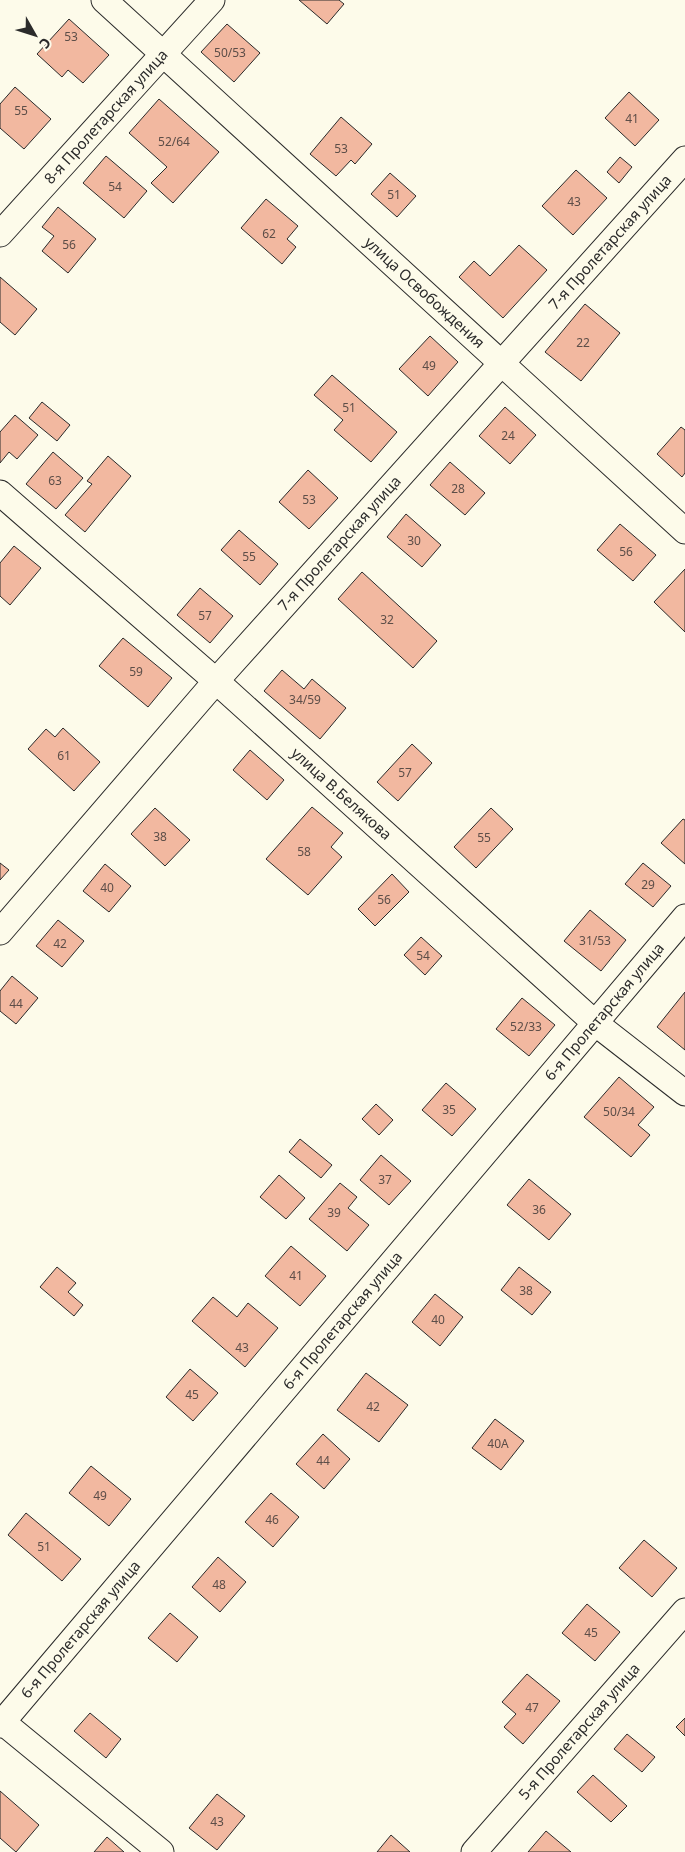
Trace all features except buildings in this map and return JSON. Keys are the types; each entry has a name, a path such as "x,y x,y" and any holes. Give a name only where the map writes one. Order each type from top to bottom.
{"street":[{"name":"улица Освобождения","path":"104,0 685,531"},
{"name":"8-я Пролетарская улица","path":"0,234 212,0"},
{"name":"7-я Пролетарская улица","path":"0,932 216,682 685,159"},
{"name":"улица В.Белякова","path":"0,493 216,682 595,1023 685,1092"},
{"name":"6-я Пролетарская улица","path":"1,1722 685,917"},
{"name":"5-я Пролетарская улица","path":"474,1852 685,1611"},
{"path":"1,1722 161,1852"}]}
